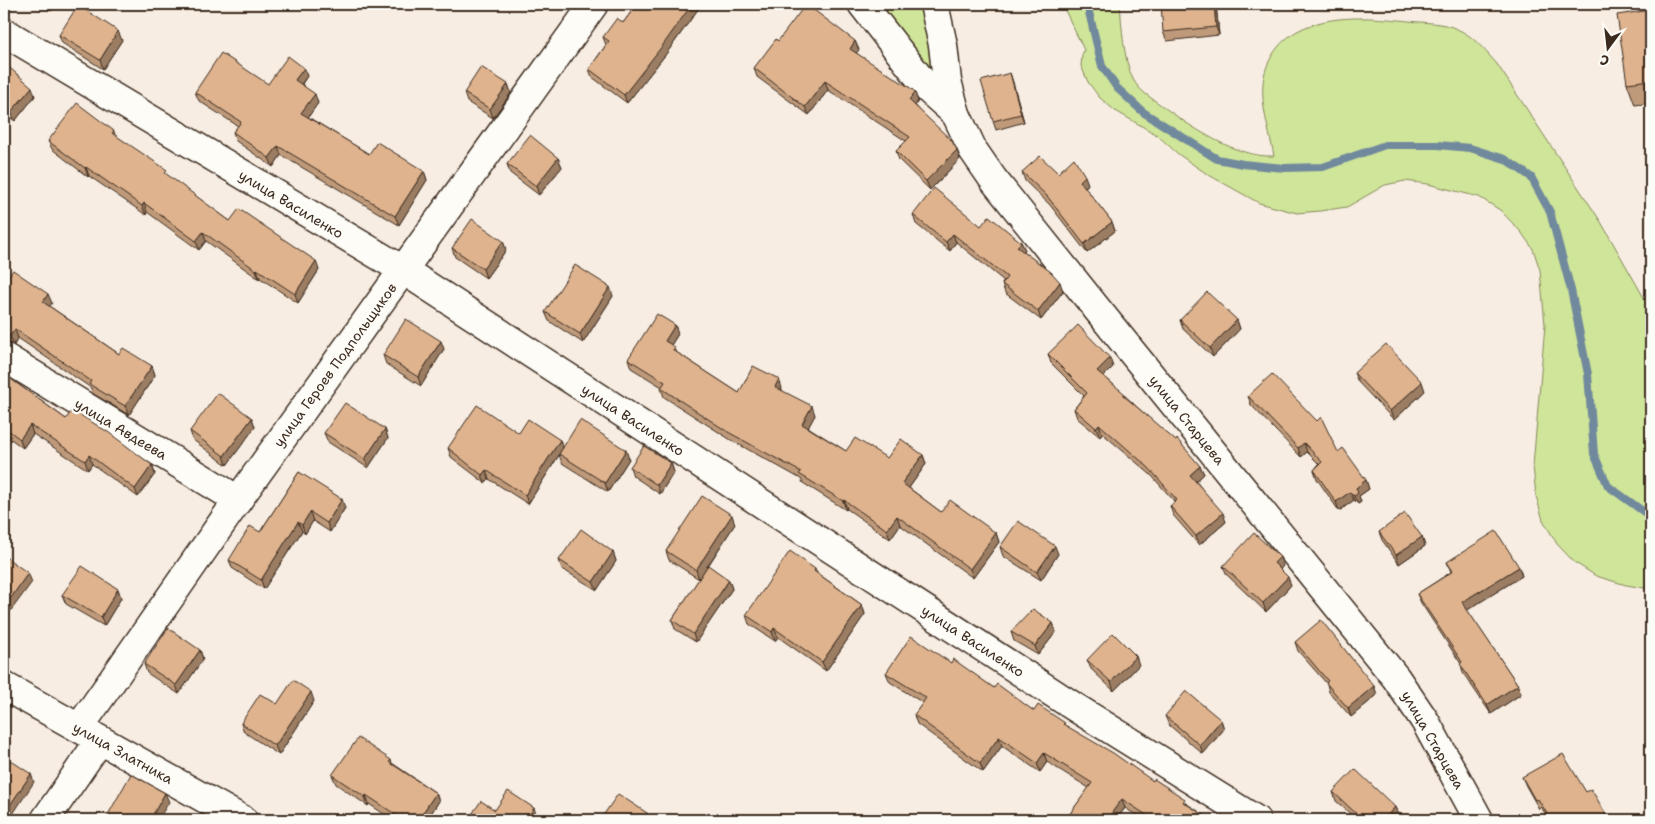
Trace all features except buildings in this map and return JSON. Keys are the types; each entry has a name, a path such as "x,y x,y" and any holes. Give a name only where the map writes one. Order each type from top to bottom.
{"street":[{"name":"улица Героев Подпольщиков","path":"45,820 90,734 238,500 594,4"},
{"path":"862,4 928,90 956,114"},
{"name":"улица Старцева","path":"934,4 943,45 947,81 956,114 973,150 994,179 1396,678 1425,721 1479,820"},
{"name":"улица Василенко","path":"4,32 403,270 1065,701 1256,820"},
{"name":"улица Авдеева","path":"4,357 238,500"},
{"name":"улица Златника","path":"4,686 243,820"}],"green space":[{"path":"879,4 924,4 935,66 931,70 925,69"},
{"path":"1062,4 1120,4 1127,62 1138,87 1186,123 1214,140 1229,147 1259,155 1274,156 1263,99 1264,77 1267,66 1277,48 1292,35 1309,26 1348,18 1433,23 1457,29 1479,44 1497,64 1601,222 1651,310 1651,589 1626,585 1596,576 1574,562 1557,544 1543,520 1536,496 1533,466 1545,325 1540,270 1533,249 1521,232 1500,210 1479,197 1428,184 1405,181 1385,185 1347,207 1297,213 1259,203 1207,174 1178,154 1157,135 1114,110 1099,97 1088,82 1081,66 1084,50"}],"waterway":[{"path":"1087,4 1102,66 1117,88 1143,112 1217,159 1284,168 1323,167 1385,145 1438,145 1470,148 1505,159 1531,177 1550,212 1571,290 1588,374 1594,454 1608,486 1651,517"}]}
